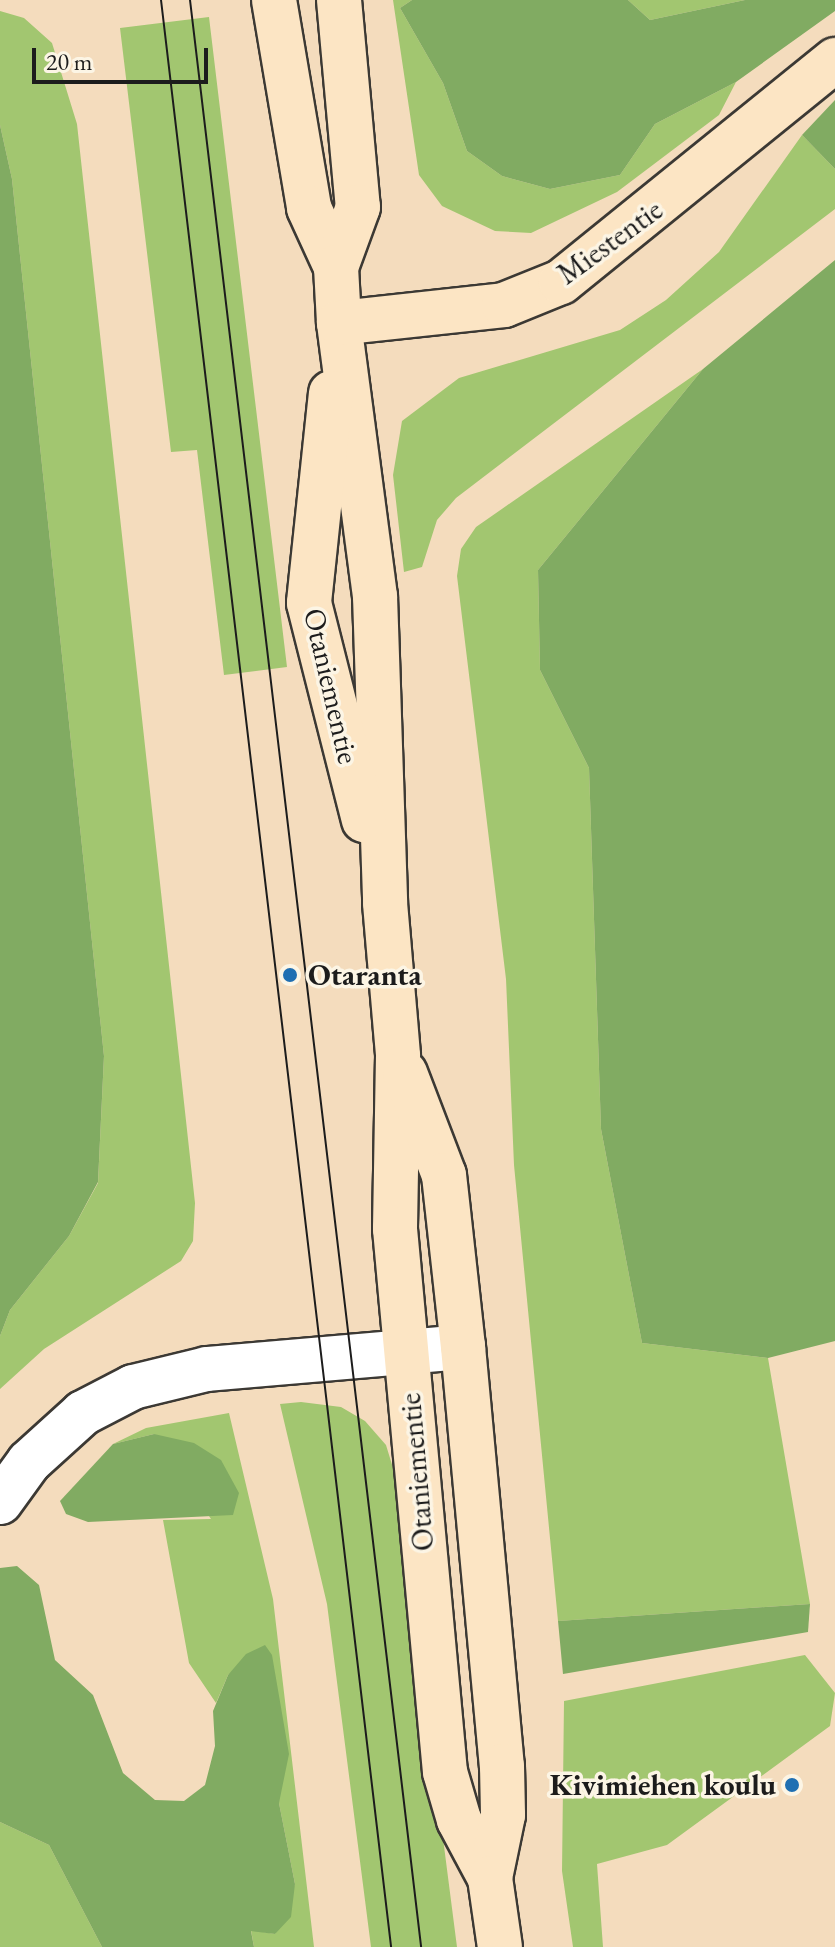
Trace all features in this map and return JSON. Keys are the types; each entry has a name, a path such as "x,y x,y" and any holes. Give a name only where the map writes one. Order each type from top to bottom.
{"street":[{"name":"Otaniementie","path":"274,0 309,208 336,267 339,323 375,596 385,903 398,1056 392,1185 445,1772 459,1820 490,1878 500,1947"},
{"name":"Otaniementie","path":"336,267 358,207 339,0"},
{"name":"Miestentie","path":"339,323 504,305 561,282 835,60"},
{"name":"Otaniementie","path":"339,323 309,603 385,903"},
{"name":"Otaniementie","path":"398,1056 444,1175 502,1766 503,1815 490,1878"},
{"path":"0,1502 29,1462 83,1413 133,1387 207,1369 463,1347"}],"green space":[{"path":"393,0 412,0 400,8 443,83 467,151 502,176 550,189 620,175 655,124 736,82 719,115 617,192 531,233 495,231 442,206 419,175"},
{"path":"412,0 628,0 650,20 745,0 835,0 835,11 736,82 655,124 620,175 550,189 502,176 467,151 443,83 400,8"},
{"path":"628,0 745,0 650,20"},
{"path":"0,11 24,18 52,43 77,124 195,1203 193,1241 181,1261 44,1349 0,1389 0,1336 10,1310 69,1236 98,1183 104,1056 12,179 0,125"},
{"path":"209,17 287,667 224,675 197,450 171,452 120,28"},
{"path":"835,100 835,169 802,135"},
{"path":"0,125 12,179 104,1056 98,1182 69,1236 10,1310 0,1336"},
{"path":"802,135 835,169 835,209 456,498 437,520 422,567 404,572 393,475 402,421 459,378 620,330 666,300 719,252"},
{"path":"835,260 835,1341 768,1358 642,1343 601,1129 589,768 540,670 538,570 703,369"},
{"path":"703,369 538,570 540,670 589,768 601,1129 642,1343 768,1358 810,1604 558,1621 514,1165 506,979 457,576 461,549 476,527"},
{"path":"301,1402 341,1407 365,1421 386,1445 397,1481 457,1947 371,1947 327,1604 280,1404"},
{"path":"229,1413 273,1599 314,1947 254,1947 251,1930 275,1934 295,1884 279,1803 265,1646 228,1675 216,1703 189,1663 163,1520 211,1519 154,1434 113,1444 146,1428"},
{"path":"154,1434 194,1443 221,1460 239,1493 233,1515 88,1522 66,1514 60,1501 113,1444"},
{"path":"17,1566 39,1585 55,1660 93,1695 123,1773 155,1800 184,1801 205,1785 215,1746 213,1711 228,1675 246,1654 265,1645 272,1655 289,1754 279,1803 295,1884 291,1917 275,1934 251,1931 254,1947 102,1947 49,1845 0,1822 0,1568"},
{"path":"810,1604 808,1632 563,1674 558,1621"},
{"path":"805,1655 835,1693 830,1726 667,1845 597,1864 603,1947 573,1947 562,1871 564,1701"},
{"path":"0,1822 49,1845 102,1947 0,1947"}],"tram line":[{"path":"161,0 391,1947"},
{"path":"190,0 421,1947"}],"place":[{"name":"Otaranta","path":"290,975"},
{"name":"Kivimiehen koulu","path":"792,1785"}]}
